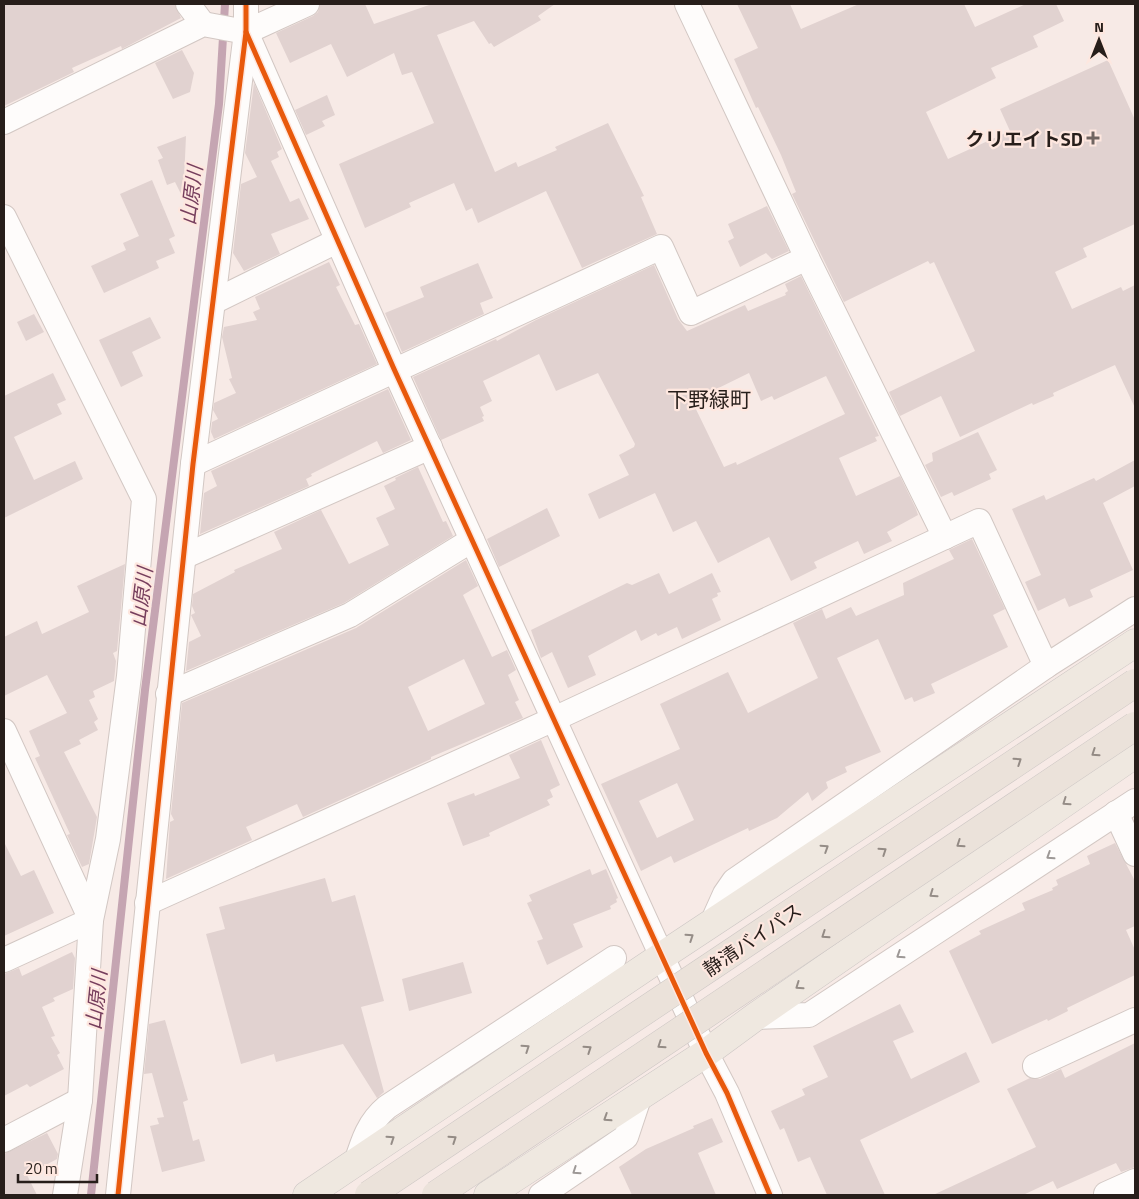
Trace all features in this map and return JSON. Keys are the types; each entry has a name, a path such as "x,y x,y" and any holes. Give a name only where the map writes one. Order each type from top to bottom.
{"highway":[{"path":"307,1195 662,956 1135,643"},
{"name":"静清バイパス","path":"369,1195 1135,683"},
{"name":"静清バイパス","path":"436,1195 1135,726"},
{"path":"488,1195 706,1053 755,1017 1135,754"}],"street":[{"path":"188,4 202,14 246,32 394,369 706,1053 727,1093 770,1195"},
{"path":"118,1195 168,694 185,556 193,464 246,32 246,4"},
{"path":"246,32 307,4"},
{"path":"687,4 808,258 945,537"},
{"path":"4,122 202,14"},
{"path":"4,217 144,499 129,676 108,839 91,920 80,1100 65,1195"},
{"path":"213,302 337,241"},
{"path":"193,464 661,246 691,313 808,258"},
{"path":"185,556 430,447"},
{"path":"147,903 554,719 979,521 1046,666"},
{"path":"168,694 350,615 472,540"},
{"path":"712,923 725,894 734,881 1046,666 1135,608"},
{"path":"4,731 91,920"},
{"path":"755,1017 808,1015 1126,807 1135,854"},
{"path":"4,960 91,920"},
{"path":"356,1163 365,1134 376,1116 614,958"},
{"path":"538,1008 596,1000"},
{"path":"1035,1066 1135,1020"},
{"path":"541,1195 626,1137 638,1098"},
{"path":"4,1140 80,1100"},
{"path":"1106,1194 1135,1180"}],"building":[{"path":"4,4 175,4 181,18 122,49 121,46 72,68 74,72 4,106"},
{"path":"320,4 365,4 374,24 432,4 555,4 538,16 541,20 494,47 491,43 489,44 474,21 437,35 495,172 516,162 518,167 557,150 555,147 608,123 644,196 641,197 657,234 582,268 546,191 478,223 472,208 466,211 454,183 409,203 411,207 365,228 339,164 434,123 412,72 402,75 394,53 347,77 331,44 290,63 276,33 313,16 318,12"},
{"path":"737,4 790,4 801,29 859,4 964,4 975,27 1026,4 1056,4 1064,21 1033,36 1038,47 991,68 996,78 926,112 948,159 1010,131 1000,109 1108,60 1135,120 1135,224 1083,248 1087,257 1055,272 1072,309 1121,287 1123,291 1135,285 1135,408 1115,365 1053,393 1054,396 1033,405 1032,403 960,437 941,396 900,416 889,392 975,351 934,262 930,264 928,261 844,302 792,194 796,192 781,155 758,107 756,108 734,59 758,48"},
{"path":"182,50 194,73 190,92 173,99 155,63"},
{"path":"254,83 282,149 277,152 279,157 271,161 290,202 299,198 309,219 271,234 280,254 244,271 233,253 241,184 257,177 245,153"},
{"path":"327,95 335,115 322,121 325,126 306,135 295,110"},
{"path":"186,136 183,198 175,182 167,185 158,160 163,158 157,147"},
{"path":"152,180 175,236 169,239 175,253 156,261 159,268 104,293 91,266 126,250 123,243 139,236 120,194"},
{"path":"767,206 789,251 772,259 766,253 740,267 728,241 734,238 728,224"},
{"path":"329,262 340,285 336,287 355,325 359,324 377,364 214,439 211,432 212,422 218,419 213,410 214,403 236,393 229,379 232,378 222,337 224,327 257,320 253,312 260,309 255,297"},
{"path":"478,263 493,298 480,303 484,314 402,352 385,313 424,297 420,287"},
{"path":"654,265 678,319 687,331 745,305 748,311 786,295 785,293 788,291 785,284 801,276 879,436 875,437 877,441 839,458 856,496 900,476 918,515 887,532 892,541 864,554 858,541 814,562 817,568 791,581 769,537 718,563 696,521 673,532 655,493 599,519 588,494 629,475 619,455 634,447 635,444 598,373 556,391 539,354 483,381 492,401 480,407 484,421 441,440 413,377 496,339 497,341 536,320","holes":["749,373 761,401 772,396 774,400 826,376 845,414 737,465 736,462 724,467 692,401"]},
{"path":"34,314 44,332 26,341 17,322"},
{"path":"150,317 161,338 132,352 143,376 121,387 99,340"},
{"path":"53,373 66,400 57,404 62,414 14,437 34,480 75,461 83,479 4,518 4,396"},
{"path":"388,389 411,440 383,453 377,441 311,474 312,476 306,479 309,486 200,534 204,493 217,486 211,471"},
{"path":"978,432 997,470 989,474 991,479 954,496 952,492 941,497 925,465 933,461 932,453"},
{"path":"1135,460 1135,486 1103,503 1133,570 1090,590 1093,597 1069,607 1065,598 1038,611 1025,582 1041,575 1012,509 1044,495 1046,500 1094,478 1096,481"},
{"path":"418,467 443,522 446,521 453,536 344,603 186,671 189,642 201,636 191,615 195,613 192,606 193,594 235,572 234,570 282,549 274,532 321,510 349,564 389,545 376,518 395,509 384,486 396,480 395,478"},
{"path":"547,508 560,536 499,567 487,539"},
{"path":"972,539 1005,609 993,615 1008,647 931,684 935,693 914,702 912,697 905,700 878,639 837,658 881,752 845,767 847,772 826,782 828,788 812,801 808,792 777,818 749,831 748,828 674,863 671,856 641,871 601,784 680,749 660,704 728,672 748,713 818,678 793,623 822,609 826,619 851,607 856,616 904,595 903,583 954,559 949,550","holes":["677,783 694,820 657,838 639,801"]},
{"path":"466,560 478,586 463,595 492,657 507,650 516,670 508,675 519,700 515,702 523,718 431,757 431,759 303,817 297,804 246,827 252,840 166,879 170,822 174,820 171,814 182,703 356,628","holes":["464,659 485,704 428,731 408,687"]},
{"path":"125,564 117,651 113,653 116,661 114,681 93,691 95,697 89,700 98,719 94,722 98,730 79,740 81,744 64,752 97,817 89,864 82,867 67,835 70,834 35,758 40,756 29,731 67,713 47,675 4,696 4,637 37,621 42,634 89,612 77,586"},
{"path":"659,573 669,594 712,573 721,592 717,593 718,596 712,599 721,620 682,639 677,627 658,636 656,633 641,641 636,630 588,656 596,675 568,688 552,652 541,658 531,630 627,583 632,585"},
{"path":"541,740 560,785 550,790 553,797 547,800 550,805 489,833 490,836 463,846 447,803 474,793 475,796 520,778 509,755"},
{"path":"4,842 21,876 34,870 54,913 4,936"},
{"path":"1115,843 1135,881 1135,926 1126,930 1135,950 1135,975 1067,1008 1068,1011 1048,1021 1047,1019 992,1044 949,951 981,934 979,931 1025,910 1022,903 1053,890 1052,888 1058,885 1056,880 1090,864 1087,856"},
{"path":"590,869 592,875 606,869 618,898 616,899 617,902 610,906 611,909 573,924 583,947 547,965 537,941 543,939 527,903 532,901 529,895"},
{"path":"325,878 332,902 355,895 384,1001 361,1007 384,1092 377,1098 343,1044 276,1062 274,1054 241,1064 206,934 225,929 219,907"},
{"path":"72,952 75,958 73,989 53,998 55,1001 42,1007 55,1036 51,1037 60,1053 57,1055 64,1069 30,1087 27,1084 4,1096 4,974 19,968 22,976"},
{"path":"463,962 472,993 409,1011 402,979"},
{"path":"900,1004 914,1032 893,1041 911,1079 966,1052 980,1082 860,1140 885,1195 827,1195 810,1157 798,1162 784,1128 780,1130 771,1111 805,1095 802,1089 828,1077 813,1046"},
{"path":"165,1020 188,1100 183,1102 193,1141 199,1139 205,1161 162,1172 150,1126 159,1124 157,1118 164,1117 152,1073 144,1074 149,1024"},
{"path":"1135,1043 1135,1167 1121,1172 1116,1163 1057,1189 1053,1181 1023,1195 933,1195 1036,1147 1007,1089 1030,1078 1040,1079 1061,1069 1065,1078"},
{"path":"712,1118 723,1142 698,1153 716,1195 632,1195 619,1167 646,1149"},
{"path":"47,1133 58,1154 57,1159 27,1175 37,1195 4,1195 4,1154"}],"waterway":[{"name":"山原川","path":"91,1195 145,690 219,104 225,4"}],"cycle path":[{"path":"118,1195 193,464 246,32 246,4"},
{"path":"246,32 394,369 706,1053 727,1093 770,1195"}],"place":[{"name":"クリエイトSD","path":"1093,138"}],"district":[{"name":"下野緑町","path":"709,399"}]}
